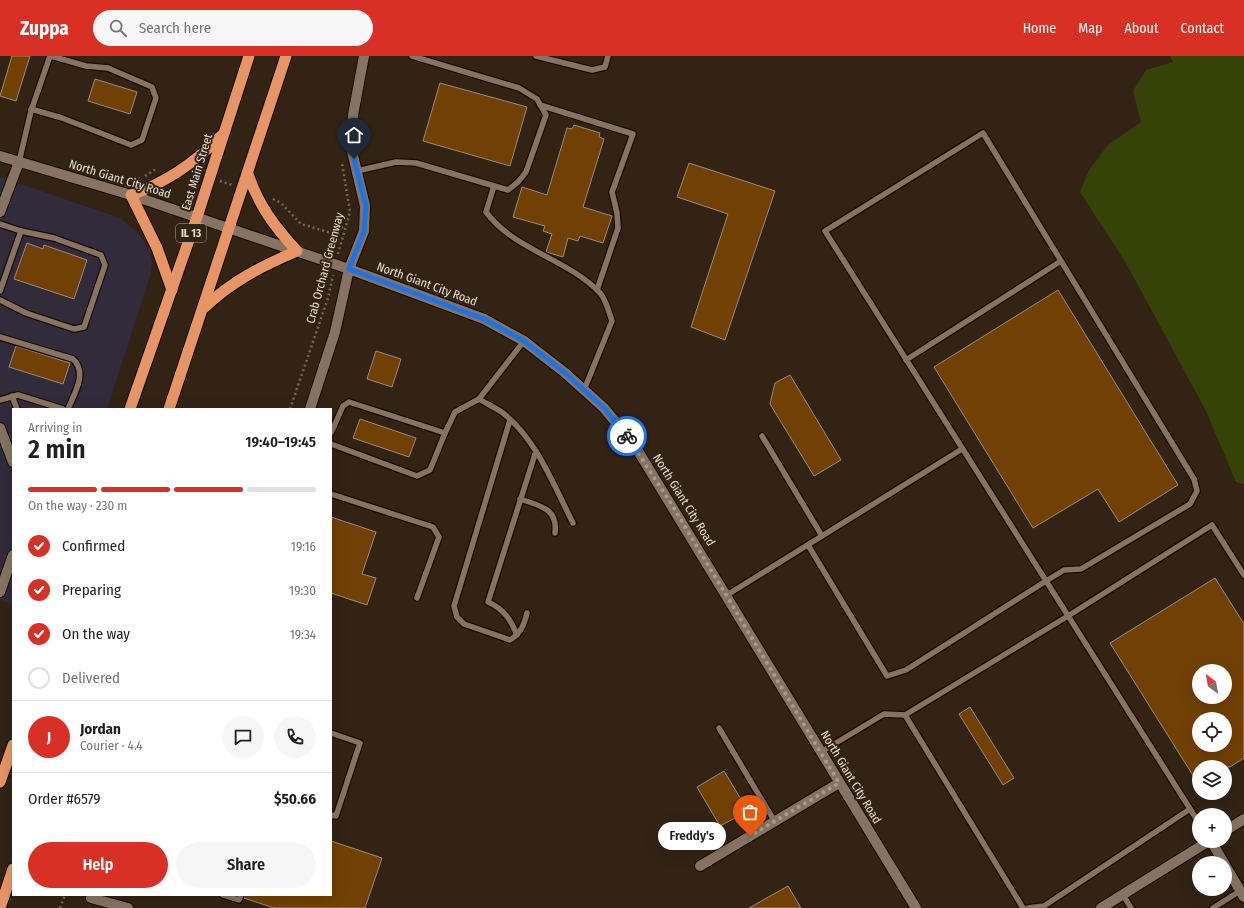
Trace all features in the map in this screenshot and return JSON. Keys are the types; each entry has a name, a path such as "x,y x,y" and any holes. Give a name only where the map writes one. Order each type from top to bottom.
{"highway":[{"name":"East Main Street","path":"130,408 197,217 248,56"},
{"path":"169,408 230,229 286,56"},
{"path":"172,290 156,248 131,195 155,186 172,176 206,151 223,134"},
{"path":"203,309 220,293 244,276 296,252 272,223 254,192 248,174"},
{"path":"0,782 12,748"},
{"path":"0,908 12,872"}],"street":[{"path":"310,408 335,332 349,269 364,231 366,206 351,147 353,114 364,56"},
{"name":"North Giant City Road","path":"0,156 131,195 197,217 349,269 484,319 524,341 584,390 604,408 635,446 916,908"},
{"path":"0,212 19,162"},
{"path":"0,428 12,459"},
{"path":"0,592 12,558"},
{"path":"700,866 839,783"},
{"path":"1232,827 1244,819"},
{"path":"1102,908 1199,848"},
{"path":"1232,877 1242,894"},
{"path":"88,908 92,896 128,908"}],"lane":[{"path":"19,162 31,109 51,56 86,66 108,68 152,87 156,98 142,140 131,145 62,118 31,109"},
{"path":"357,171 396,162 416,163 508,190 518,182 526,172 546,115 537,99 520,88 412,56"},
{"path":"536,56 592,70 605,67 608,56"},
{"path":"540,105 633,134 612,192 617,213 618,228 597,290"},
{"path":"808,545 887,676 906,670 1046,581 1064,570 1081,570 1190,504 1197,491 1194,479 983,133 825,230 906,360 962,448 1046,581 1068,616 1192,812"},
{"path":"494,186 486,212 494,222 508,234 582,278 601,294 612,321 584,390"},
{"path":"0,224 21,231 54,238 101,255 105,266 84,326 74,329 26,313 0,300"},
{"path":"0,291 21,231"},
{"path":"906,360 1061,261"},
{"path":"0,337 74,359 78,364 80,376 68,408"},
{"path":"332,444 417,476 430,470 455,412 480,399 524,341"},
{"path":"0,400 18,395 60,408"},
{"path":"12,396 17,408"},
{"path":"480,399 503,413 536,451 573,523"},
{"path":"332,431 343,406 348,402 445,433"},
{"path":"510,420 454,606 457,617 464,624 510,640 523,628 527,613"},
{"path":"762,436 822,536"},
{"path":"727,595 962,448"},
{"path":"517,635 504,612 497,606 488,602 536,451"},
{"path":"332,494 433,527 439,537 417,598"},
{"path":"520,499 546,508 557,522 555,533"},
{"path":"821,752 884,714 905,715 1068,616 1212,525 1244,575"},
{"path":"905,715 1023,908"},
{"path":"718,728 775,822"},
{"path":"332,733 360,743 336,816 332,815"},
{"path":"1028,908 1044,906 1190,809"},
{"path":"1213,908 1242,894"},
{"path":"1123,895 1131,908"},
{"path":"226,896 240,900 241,896"}],"path":[{"name":"Crab Orchard Greenway","path":"290,408 328,298 350,212 341,156"},
{"path":"209,178 243,189"},
{"path":"254,192 282,203 301,224 328,232 346,226"},
{"path":"60,908 65,896"}],"shaded area":[{"path":"0,177 120,218 140,235 150,251 152,262 150,276 107,408 12,408 12,605 0,600"}],"green space":[{"path":"1170,56 1244,56 1244,484 1236,482 1206,411 1126,263 1080,192 1089,170 1108,145 1141,122 1133,91 1146,70 1173,62"}],"building":[{"path":"12,56 30,56 16,101 0,96"},
{"path":"95,79 137,92 130,114 88,101"},
{"path":"440,83 527,107 510,166 423,141"},
{"path":"574,125 600,133 599,137 604,139 583,207 612,216 603,243 580,236 578,241 568,238 563,257 546,252 552,234 543,231 545,226 513,217 522,187 547,195 567,128 572,129"},
{"path":"689,163 775,191 725,340 691,327 728,214 677,197"},
{"path":"27,243 43,249 44,245 87,260 74,299 14,279"},
{"path":"1058,290 1178,485 1119,522 1098,489 1033,528 934,367"},
{"path":"16,346 70,363 63,384 9,367"},
{"path":"376,351 401,359 392,387 367,379"},
{"path":"790,375 841,460 814,476 770,404 775,383"},
{"path":"360,419 416,438 409,457 353,438"},
{"path":"332,517 376,532 362,574 376,578 367,605 332,593"},
{"path":"1215,578 1244,624 1244,758 1232,766 1232,760 1192,760 1192,774 1110,643"},
{"path":"970,707 1014,778 1003,785 959,714"},
{"path":"724,771 748,811 720,826 697,787"},
{"path":"332,841 382,858 365,908 274,908 244,898 245,896 332,896"},
{"path":"788,886 801,908 749,908"}],"way so far":[{"path":"627,436 635,446 727,595 839,783 750,836"}],"place":[{"name":"Freddy's","path":"750,836"}],"route":[{"path":"354,159 366,206 364,231 349,269 484,319 524,341 564,372 604,408 627,436"}]}
